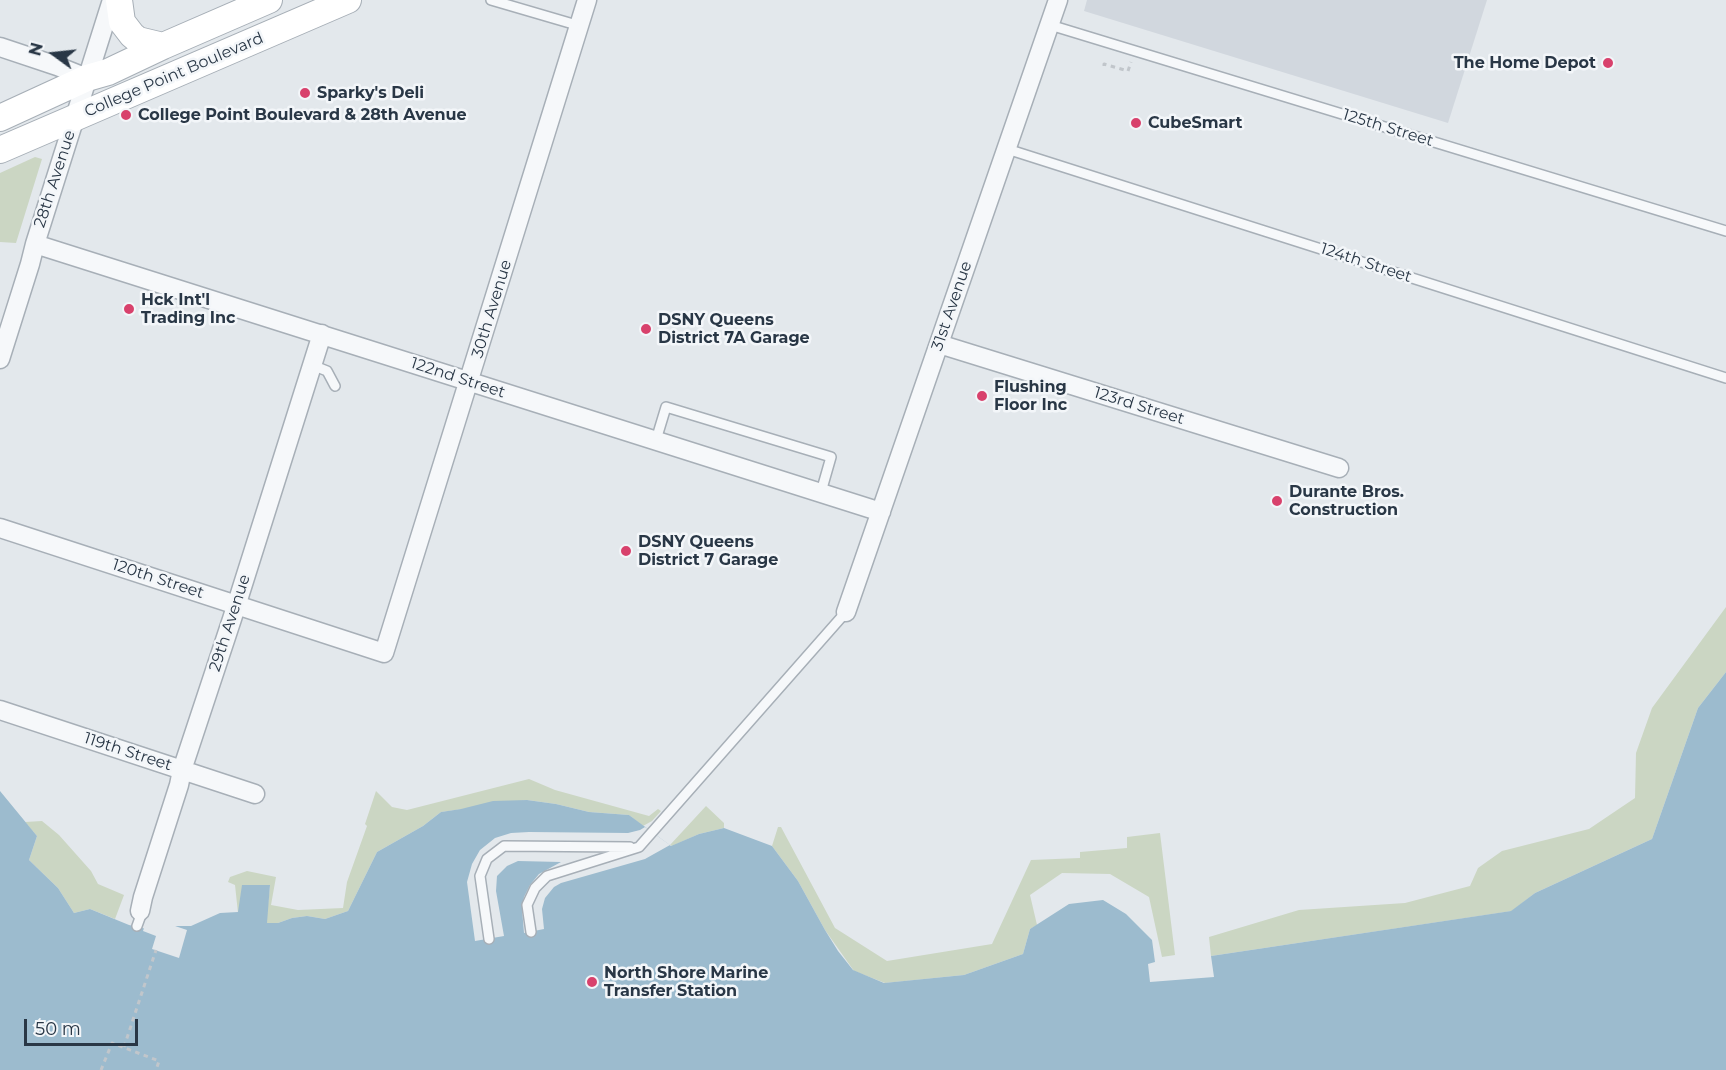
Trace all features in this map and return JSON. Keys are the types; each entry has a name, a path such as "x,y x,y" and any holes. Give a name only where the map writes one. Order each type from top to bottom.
{"main road":[{"path":"119,0 122,22 132,35 138,40 163,46"},
{"name":"College Point Boulevard","path":"0,118 269,0"},
{"name":"College Point Boulevard","path":"0,150 348,0"}],"street":[{"name":"28th Avenue","path":"0,359 112,0"},
{"name":"30th Avenue","path":"384,653 588,0"},
{"name":"31st Avenue","path":"846,612 1058,0"},
{"path":"0,47 87,78"},
{"name":"122nd Street","path":"34,244 881,512"},
{"name":"29th Avenue","path":"139,918 142,897 322,334"},
{"name":"123rd Street","path":"939,344 1339,468"},
{"name":"120th Street","path":"0,528 384,653"},
{"name":"119th Street","path":"0,711 255,794"}],"lane":[{"path":"491,0 580,26"},
{"name":"125th Street","path":"1050,25 1726,231"},
{"name":"124th Street","path":"1007,149 1726,378"},
{"path":"312,365 327,371 335,386"},
{"path":"656,440 666,407 831,457 821,492"},
{"path":"531,932 527,905 535,888 547,876 639,847 846,612"},
{"path":"489,939 480,876 487,859 504,846 639,847"}],"path":[{"path":"1104,66 1104,64 1128,71 1135,51"},
{"path":"124,1047 156,951"},
{"path":"101,1070 112,1043 159,1061 156,1070"}],"shaded area":[{"path":"1087,0 1487,0 1448,123 1084,11"}],"green space":[{"path":"35,157 42,159 16,243 0,242 0,173"},
{"path":"1726,607 1726,672 1698,708 1652,839 1535,893 1512,911 1211,956 1209,937 1299,910 1405,903 1470,886 1478,868 1502,851 1589,829 1635,798 1636,753 1652,708"},
{"path":"529,779 555,790 649,816 658,809 661,811 652,821 643,826 629,815 589,812 527,800 441,812 423,826 377,852 348,911 325,919 307,916 278,923 266,923 270,886 238,913 235,885 228,882 230,877 247,871 276,877 271,905 298,910 343,908 347,882 367,826 365,824 376,791 392,807 407,810"},
{"path":"706,806 724,823 724,828 670,845"},
{"path":"42,821 59,835 91,871 98,884 124,895 115,919 90,909 74,913 58,888 29,860 37,836 25,822"},
{"path":"778,827 781,827 835,928 887,961 992,944 1031,860 1080,858 1080,852 1127,848 1127,837 1160,833 1175,955 1162,957 1149,897 1110,874 1062,873 1030,895 1037,925 1030,929 1023,954 964,975 885,983 854,971 825,930 798,881 772,846"}],"water":[{"path":"1726,672 1726,1070 0,1070 0,791 37,836 29,860 58,888 74,913 90,909 129,925 164,933 176,926 191,926 220,913 238,912 242,885 270,885 267,923 278,923 307,916 325,919 348,911 377,852 423,826 441,812 493,801 527,800 589,812 629,815 671,846 699,834 724,828 772,846 798,881 825,930 853,970 884,983 964,975 1023,954 1030,929 1069,904 1103,900 1126,914 1152,940 1155,962 1148,964 1150,982 1214,977 1211,956 1511,911 1535,893 1652,839 1698,708"}],"pier":[{"path":"645,827 670,845 645,859 554,887 545,898 542,909 544,929 524,933 522,909 524,897 539,874 561,862 518,861 507,866 497,876 496,891 504,936 475,941 467,882 472,864 480,850 495,838 511,833 529,832 628,833"},
{"path":"145,925 164,930 172,925 187,930 179,958 152,949 156,936 143,931"}],"place":[{"name":"The Home Depot","path":"1608,63"},
{"name":"Sparky's Deli","path":"305,93"},
{"name":"College Point Boulevard & 28th Avenue","path":"126,115"},
{"name":"CubeSmart","path":"1136,123"},
{"name":"Hck Int'l Trading Inc","path":"129,309"},
{"name":"DSNY Queens District 7A Garage","path":"646,329"},
{"name":"Flushing Floor Inc","path":"982,396"},
{"name":"Durante Bros. Construction","path":"1277,501"},
{"name":"DSNY Queens District 7 Garage","path":"626,551"},
{"name":"North Shore Marine Transfer Station","path":"592,982"}]}
